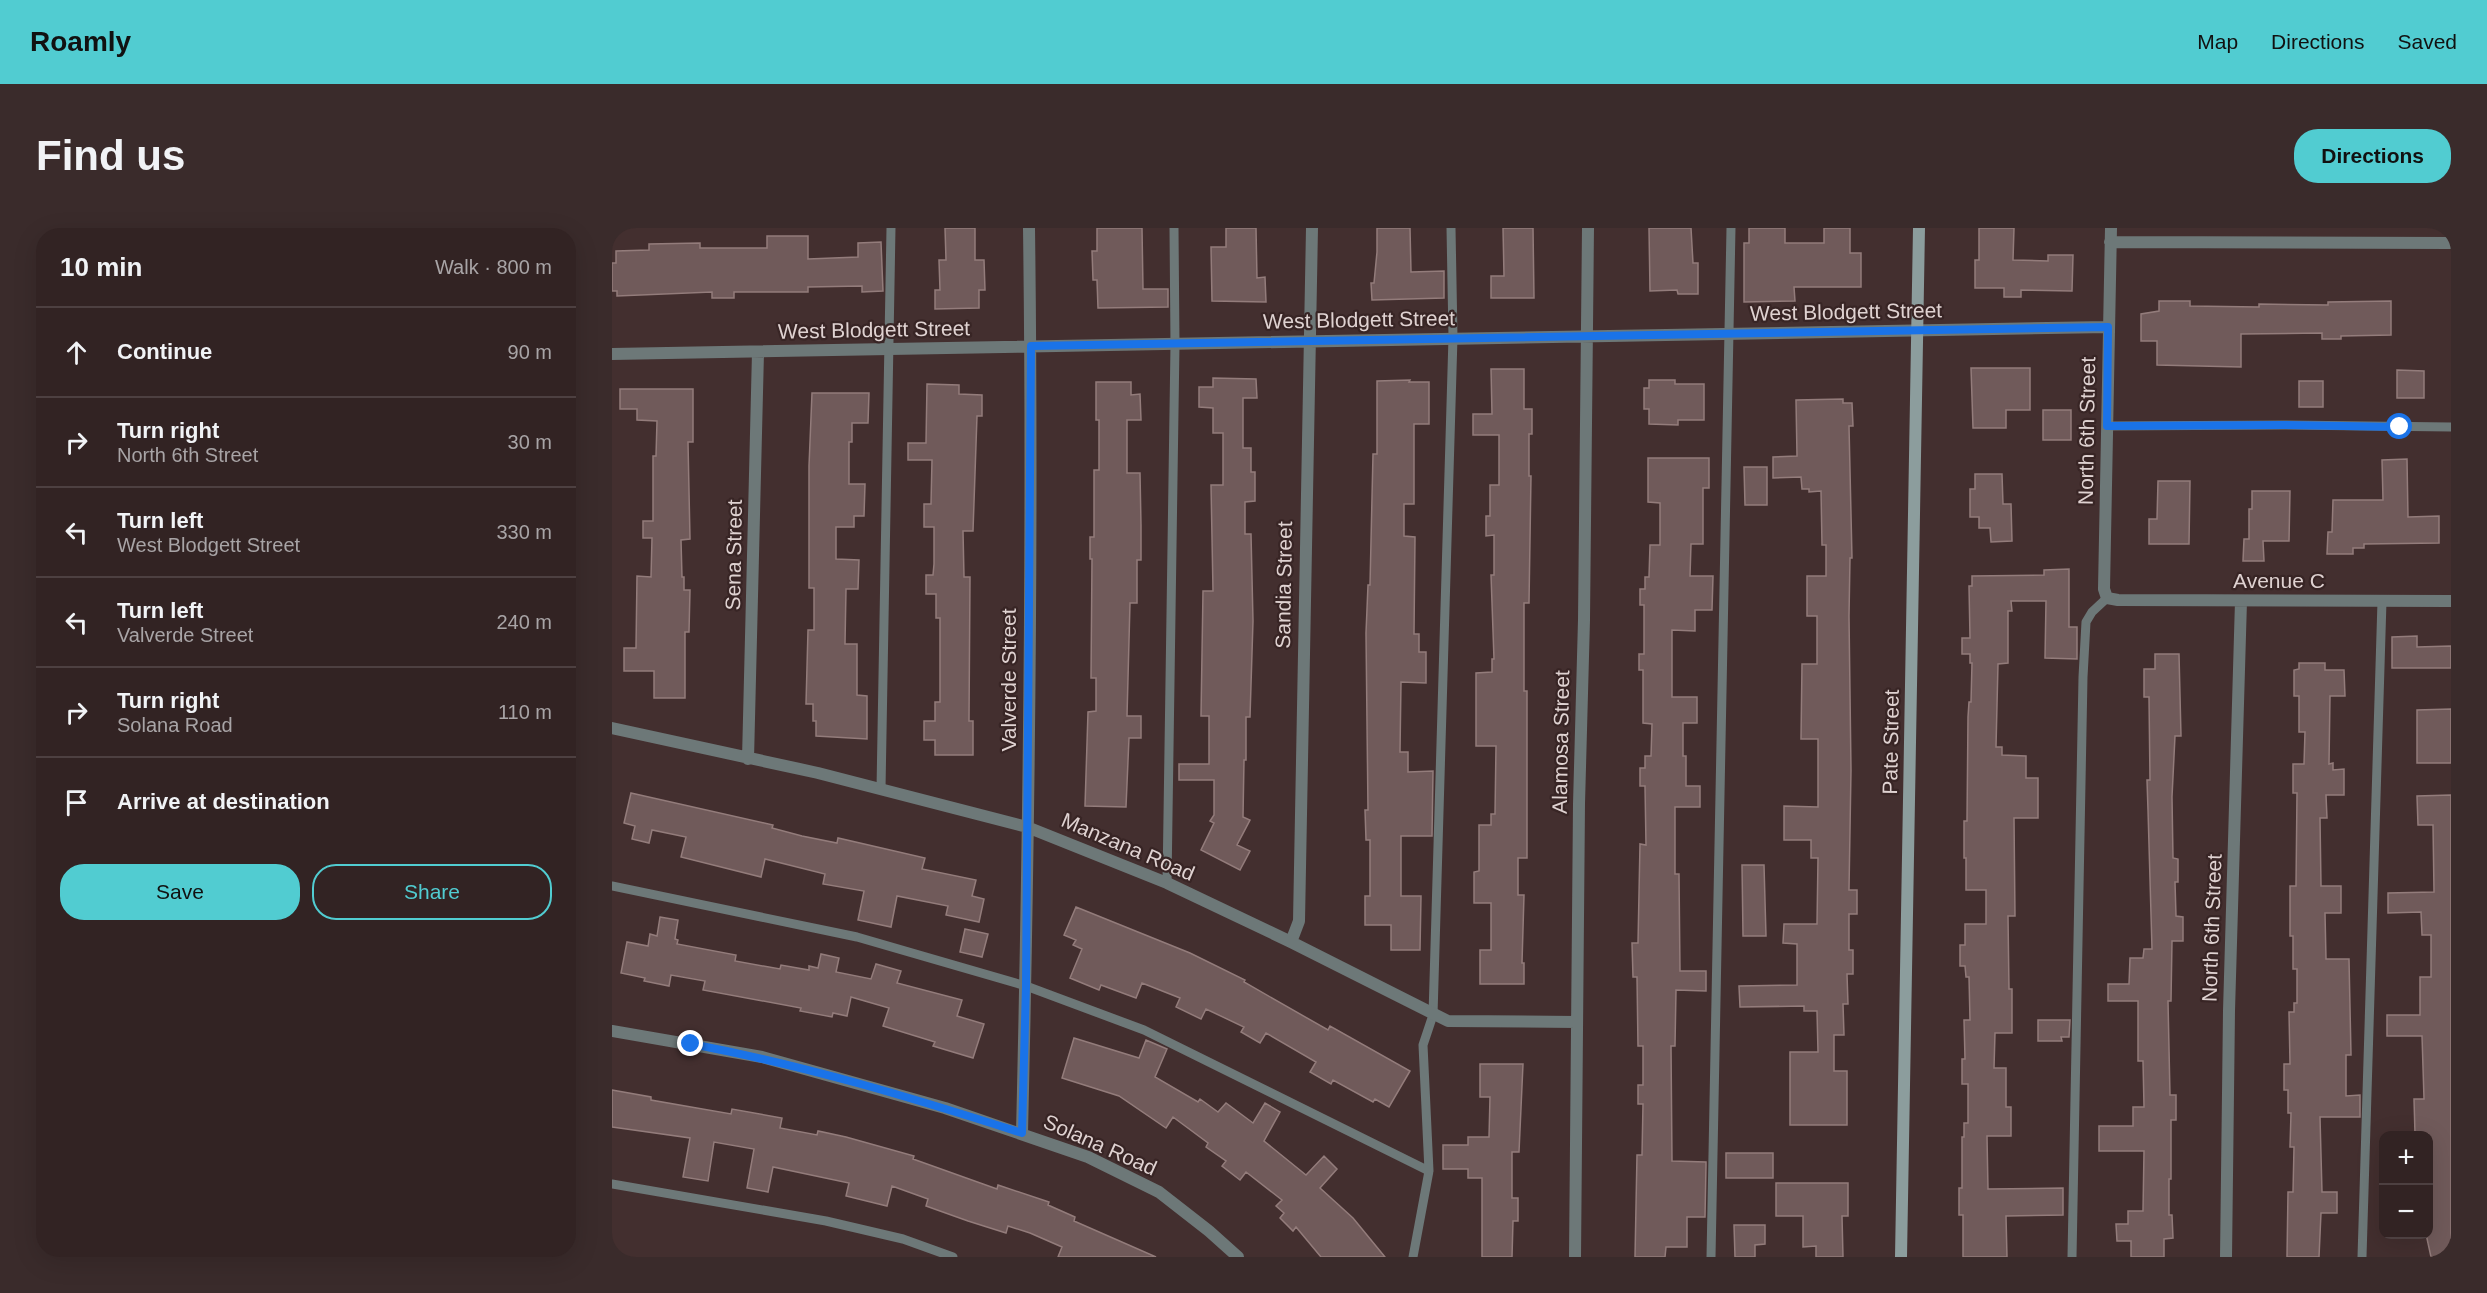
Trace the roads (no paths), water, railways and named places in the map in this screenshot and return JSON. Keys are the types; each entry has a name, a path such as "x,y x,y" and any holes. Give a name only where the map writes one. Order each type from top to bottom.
{"street":[{"name":"Valverde Street","path":"1022,1133 1026,986 1031,346 1029,228"},
{"name":"Sandia Street","path":"1291,942 1299,921 1312,228"},
{"name":"Alamosa Street","path":"1575,1257 1588,228"},
{"name":"Pate Street","path":"1901,1257 1919,228"},
{"name":"North 6th Street","path":"2107,598 2104,590 2111,228"},
{"path":"2110,242 2451,243"},
{"name":"West Blodgett Street","path":"612,354 1729,332 2108,327"},
{"name":"Sena Street","path":"748,759 758,352"},
{"name":"Avenue C","path":"2107,598 2241,601 2451,600"},
{"name":"North 6th Street","path":"2226,1257 2229,1011 2241,601"},
{"name":"Manzana Road","path":"612,728 881,789 1027,827 1167,883 1448,1021 1577,1022"},
{"name":"Solana Road","path":"612,1031 762,1057 861,1083 1022,1133 1088,1157 1159,1192 1238,1257"}],"lane":[{"path":"881,789 891,228"},
{"path":"1167,883 1175,344 1174,228"},
{"path":"1413,1257 1429,1171 1423,1045 1433,1015 1453,337 1451,228"},
{"path":"1711,1257 1731,228"},
{"path":"2107,426 2451,427"},
{"path":"2072,1257 2083,677 2086,622 2092,612 2107,598"},
{"path":"2362,1257 2382,601"},
{"path":"612,886 857,937 1026,986 1144,1030 1429,1171"},
{"path":"612,1184 826,1221 903,1239 954,1257"}]}
